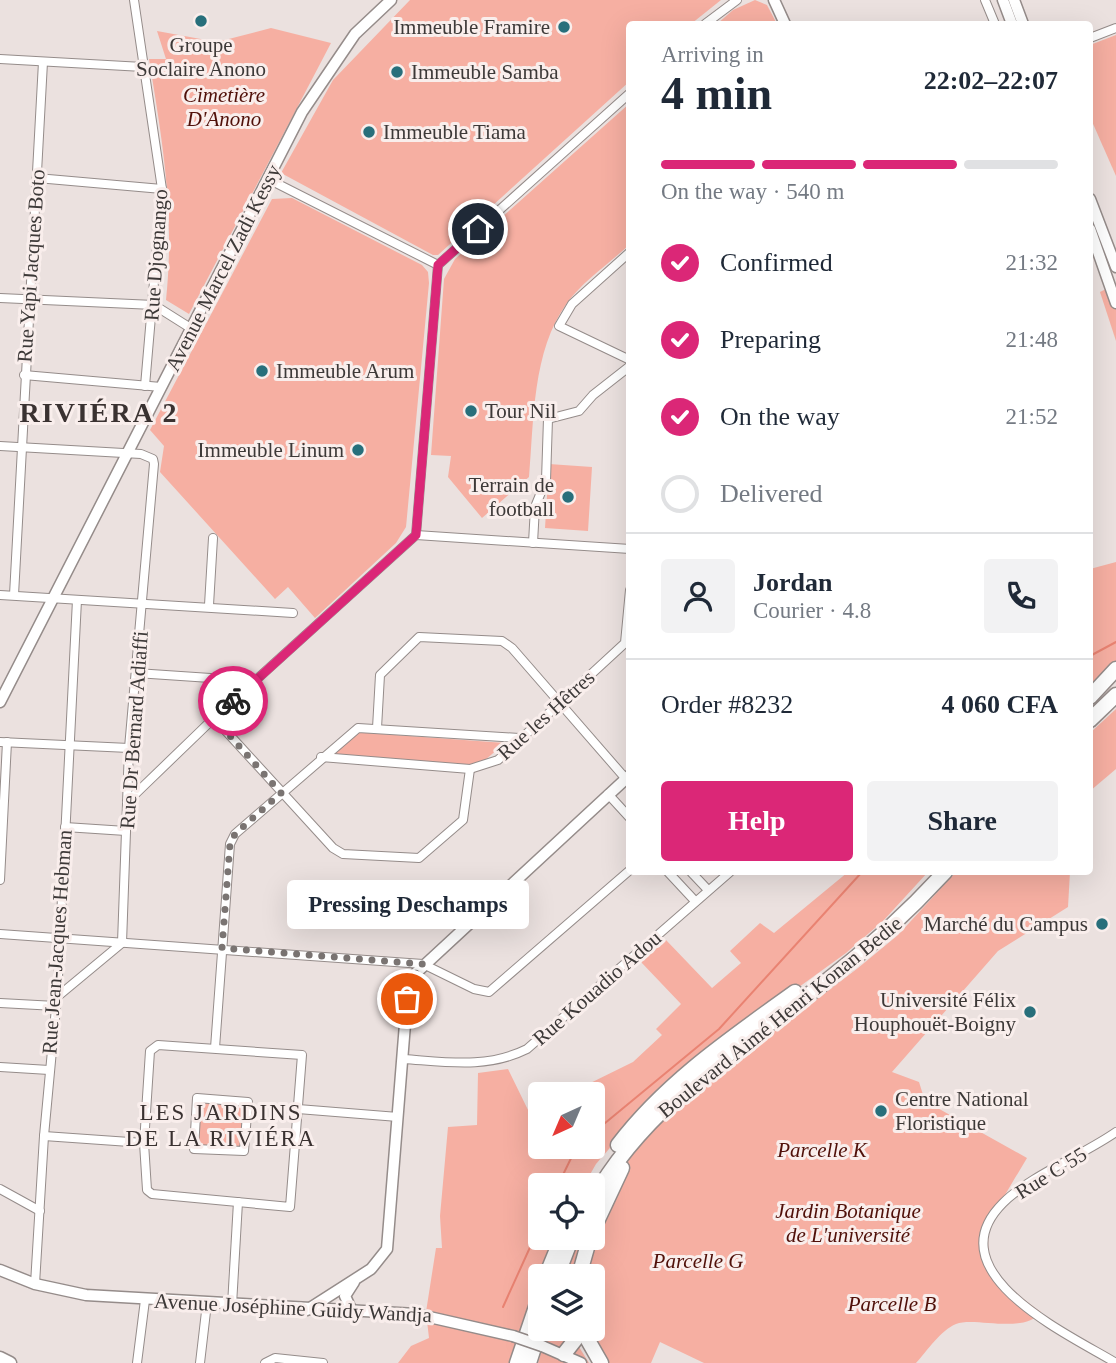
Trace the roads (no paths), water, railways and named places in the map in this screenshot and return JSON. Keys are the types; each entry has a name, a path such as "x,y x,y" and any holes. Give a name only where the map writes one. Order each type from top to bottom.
{"highway":[{"path":"1093,694 1116,669"},
{"path":"1093,703 1116,682"},
{"path":"1093,717 1116,695"},
{"name":"Boulevard Aimé Henri Konan Bedie","path":"599,1173 630,1129 672,1086 705,1057 848,954 895,912 929,875"},
{"name":"Boulevard Aimé Henri Konan Bedie","path":"605,1180 621,1155 678,1095 857,957 896,923 943,875"},
{"path":"605,1204 620,1172 647,1128"},
{"path":"517,1363 528,1330"},
{"path":"529,1363 536,1341"},
{"path":"564,1354 574,1341"},
{"path":"588,1341 601,1363"}],"main road":[{"path":"0,1358 9,1363"}],"street":[{"name":"Rue Djognango","path":"134,0 162,189 145,386"},
{"name":"Avenue Marcel Zadi Kessy","path":"0,702 270,180 302,112 355,34 391,0"},
{"path":"709,21 737,0"},
{"path":"774,0 784,21"},
{"path":"985,0 994,21"},
{"path":"1003,0 1011,21"},
{"path":"1014,0 1022,21"},
{"path":"1093,37 1116,27"},
{"path":"0,60 143,67"},
{"name":"Rue Yapi Jacques Boto","path":"14,595 28,299 43,62"},
{"path":"127,802 214,718 416,535 438,265 626,97"},
{"path":"37,178 162,189"},
{"path":"270,180 438,265"},
{"path":"1093,207 1116,267"},
{"path":"1093,238 1116,303"},
{"path":"626,256 572,304 559,326 626,358"},
{"path":"0,298 154,305 192,329"},
{"path":"533,543 535,507 546,480 548,419 579,411 593,395 626,369"},
{"path":"24,375 161,387"},
{"path":"0,446 129,453"},
{"name":"Rue Dr Bernard Adiaffi","path":"122,943 129,748 154,464 147,456 129,453"},
{"path":"416,535 626,549"},
{"path":"209,605 213,538"},
{"path":"0,595 209,605 293,613"},
{"name":"Rue Jean-Jacques Hebman","path":"36,1284 44,1136 57,1002 58,939 77,600"},
{"name":"Rue les Hêtres","path":"321,757 470,769 498,760 625,643 626,632"},
{"path":"377,728 380,675 419,637 425,635 502,641 512,648 626,775"},
{"path":"136,673 255,681"},
{"path":"214,718 338,852 414,859 430,850 463,820 470,769"},
{"path":"215,1048 230,844 235,834 354,729 377,728 519,738"},
{"path":"0,880 3,742 69,743 129,748"},
{"path":"307,1310 376,1265 387,1249 407,999 413,979 423,964 626,779"},
{"path":"608,794 626,814"},
{"path":"65,827 126,831"},
{"path":"0,934 423,964 474,989 489,992 626,873"},
{"path":"671,875 695,901"},
{"path":"694,875 708,890"},
{"name":"Rue Kouadio Adou","path":"404,1059 481,1064 499,1061 527,1049 726,875"},
{"path":"0,1003 57,1002 122,943"},
{"path":"152,1047 215,1048 303,1055 290,1207 152,1194 145,1186 144,1143 152,1047"},
{"path":"0,1067 49,1070"},
{"path":"197,1098 212,1099 248,1102 244,1151 194,1149 197,1098"},
{"path":"298,1109 398,1116"},
{"path":"1113,1134 1116,1144"},
{"name":"Rue C 55","path":"1113,1134 1002,1204 989,1227 986,1255 995,1279 1016,1300 1116,1363"},
{"path":"44,1136 144,1143"},
{"path":"0,1189 40,1211"},
{"path":"232,1305 238,1202"},
{"name":"Avenue Joséphine Guidy Wandja","path":"0,1270 36,1284 86,1295 437,1316 513,1336 582,1363"},
{"path":"351,1310 345,1296 359,1276"},
{"path":"137,1363 145,1300"},
{"path":"200,1363 207,1303"},
{"path":"265,1363 275,1358 323,1363"}],"waterway":[{"path":"1093,654 1116,642"},
{"path":"606,1122 719,1029 859,875"},
{"path":"564,1173 571,1159"},
{"path":"503,1307 529,1250"}],"place":[{"name":"Groupe Soclaire Anono","path":"201,21"},
{"name":"Immeuble Framire","path":"564,27"},
{"name":"Immeuble Samba","path":"397,72"},
{"name":"Immeuble Tiama","path":"369,132"},
{"name":"Immeuble Arum","path":"262,371"},
{"name":"Tour Nil","path":"471,411"},
{"name":"Immeuble Linum","path":"358,450"},
{"name":"Terrain de football","path":"568,497"},
{"name":"Marché du Campus","path":"1102,924"},
{"name":"Pressing Deschamps","path":"407,999"},
{"name":"Université Félix Houphouët-Boigny","path":"1030,1012"},
{"name":"Centre National Floristique","path":"881,1111"}],"district":[{"name":"RIVIÉRA 2","path":"99,412"},
{"name":"LES JARDINS DE LA RIVIÉRA","path":"221,1125"}],"park label":[{"name":"Cimetière D'Anono","path":"224,107"},
{"name":"Parcelle K","path":"822,1150"},
{"name":"Jardin Botanique de L'université","path":"848,1223"},
{"name":"Parcelle G","path":"698,1261"},
{"name":"Parcelle B","path":"892,1304"}]}
